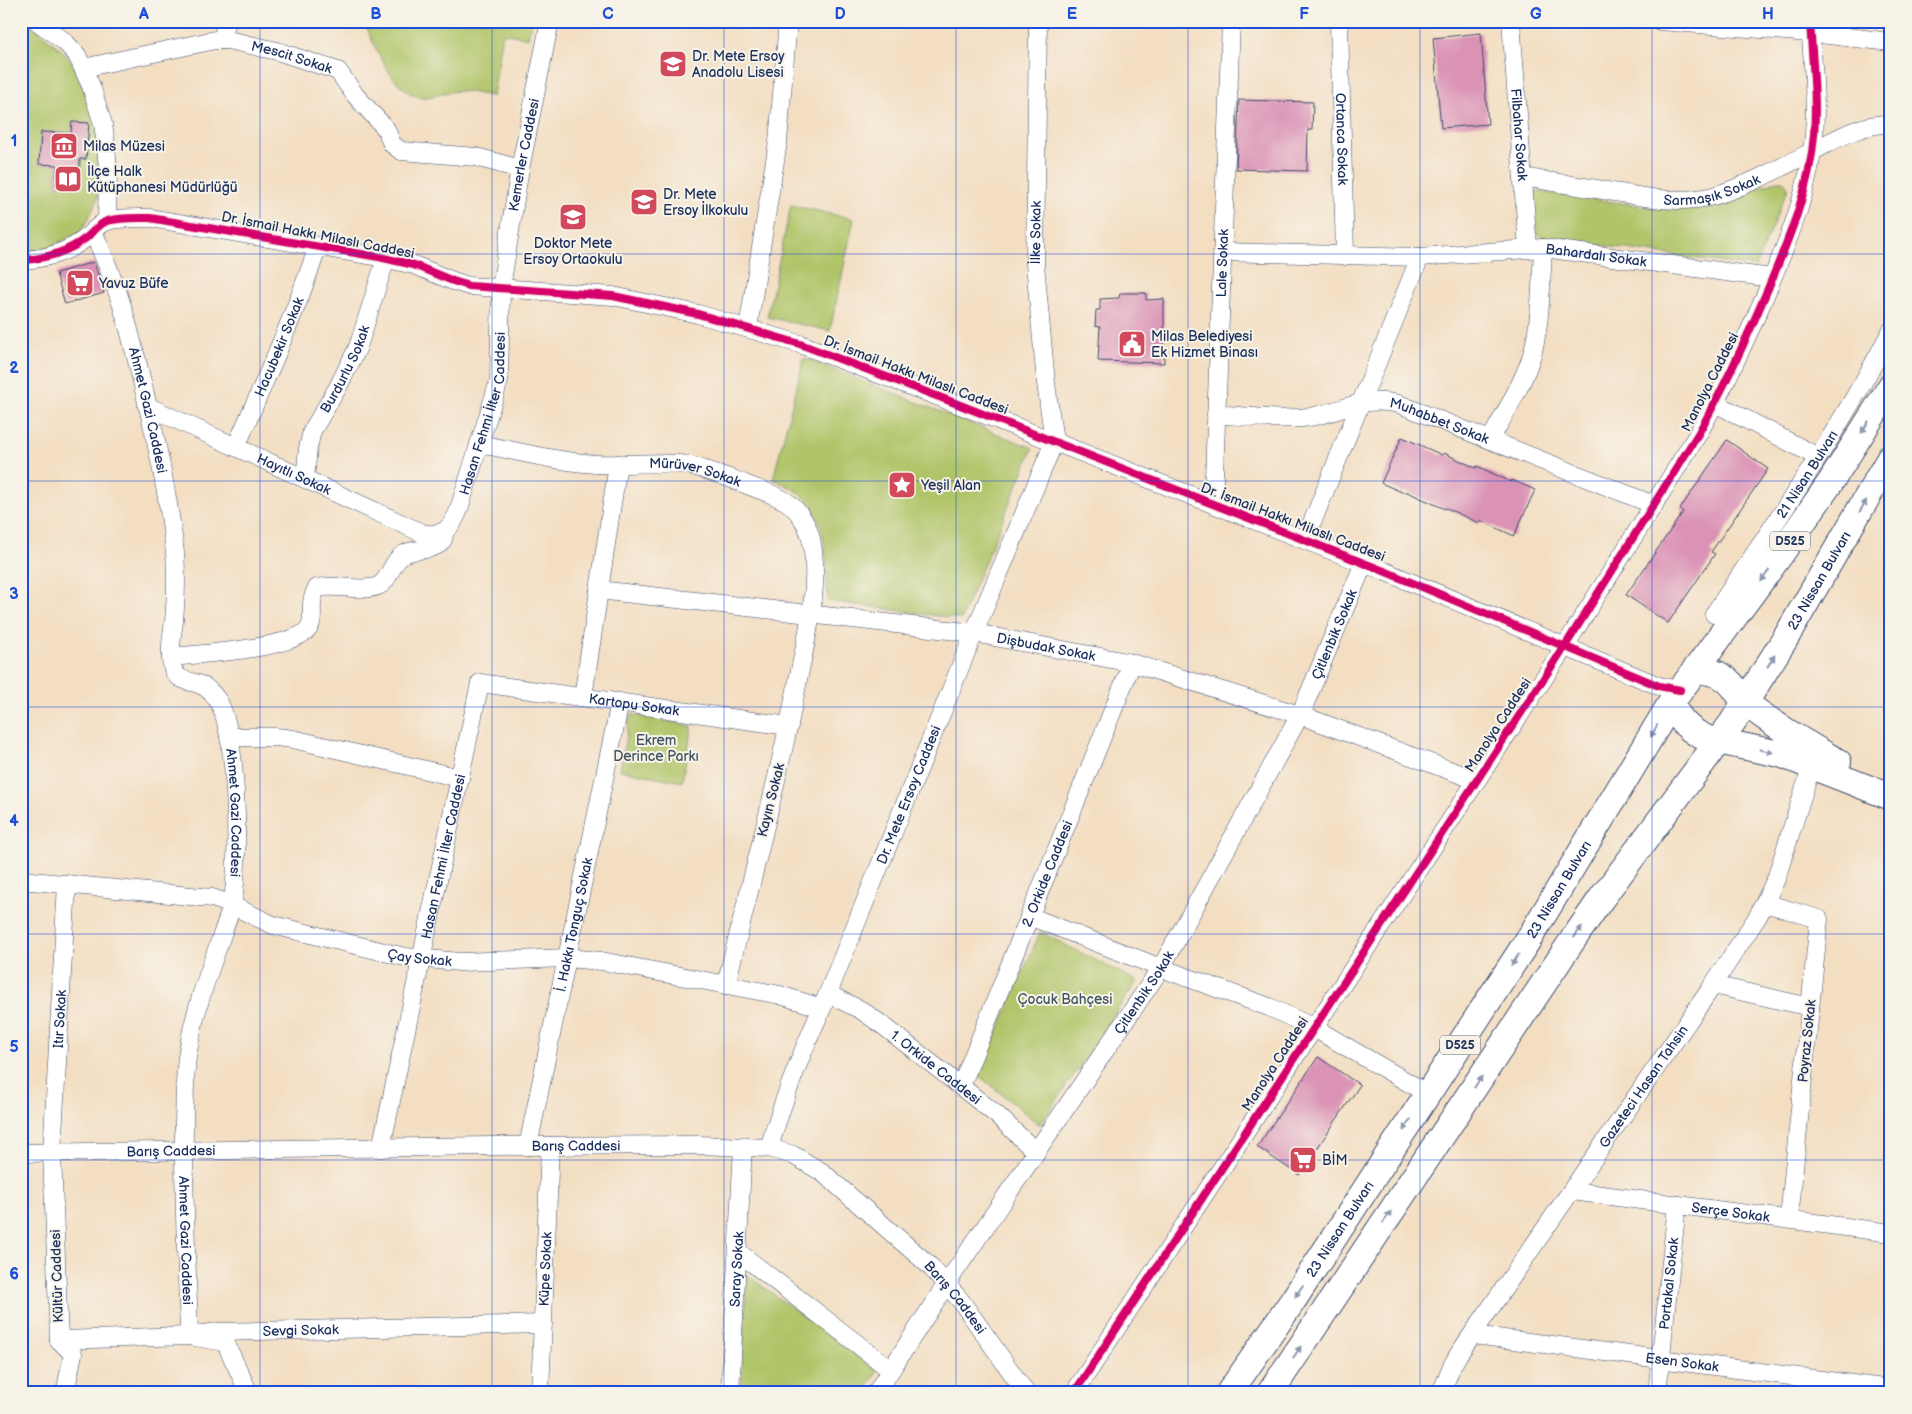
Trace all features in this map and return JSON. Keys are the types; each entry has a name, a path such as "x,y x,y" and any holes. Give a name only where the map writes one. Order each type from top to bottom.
{"highway":[{"name":"23 Nissan Bulvarı","path":"1229,1393 1292,1302 1553,901 1682,688 1819,500 1891,386"},
{"name":"23 Nissan Bulvarı","path":"1745,702 1815,588 1891,456"},
{"path":"1891,792 1787,732 1745,702 1737,689 1719,674 1682,688 1682,722 1689,729 1703,737 1767,750 1812,765 1891,797"},
{"name":"D525","path":"1270,1393 1570,944 1606,892 1719,741 1745,702"}],"street":[{"path":"21,260 47,257 59,253 86,238 100,226 108,169 103,124 84,68 65,42 37,21"},
{"path":"222,40 227,21"},
{"name":"Kemerler Caddesi","path":"501,288 520,169 550,21"},
{"path":"748,328 779,135 788,21"},
{"name":"İlke Sokak","path":"1038,21 1035,264 1044,365 1054,442"},
{"name":"Lale Sokak","path":"1213,504 1231,21"},
{"name":"Ortanca Sokak","path":"1339,21 1345,256"},
{"name":"Filbahar Sokak","path":"1490,440 1522,380 1530,360 1540,301 1536,248 1523,177 1511,21"},
{"path":"1660,21 1811,27 1891,42"},
{"name":"Manolya Caddesi","path":"1074,1393 1565,646 1716,403 1772,278 1799,208 1809,171 1814,135 1815,96 1811,27"},
{"name":"Mescit Sokak","path":"84,68 193,44 222,40 277,51 338,71 355,95 386,129 392,144 401,151 476,157 520,169"},
{"name":"Sarmaşık Sokak","path":"1523,177 1648,198 1670,201 1690,200 1715,196 1739,186 1865,126 1891,124"},
{"name":"Dr. İsmail Hakkı Milaslı Caddesi","path":"100,226 132,218 168,220 386,258 414,265 469,286 613,296 698,314 748,328 809,348 1364,563 1659,686 1682,688"},
{"name":"Ahmet Gazi Caddesi","path":"100,226 148,406 164,475 175,556 176,589 171,656 172,667 180,679 203,686 218,700 224,713 229,737 234,785 237,871 232,906 198,1005 187,1054 184,1151 190,1336"},
{"name":"Hacubekir Sokak","path":"236,447 288,329 318,246"},
{"name":"Bahardalı Sokak","path":"1222,252 1420,257 1536,248 1772,278"},
{"path":"1305,540 1420,257"},
{"name":"Burdurlu Sokak","path":"305,479 308,448 312,431 338,388 358,347 386,258"},
{"name":"Hasan Fehmi İlter Caddesi","path":"171,656 262,647 290,640 309,628 312,619 312,595 317,588 337,585 358,588 379,586 385,581 394,562 403,554 410,551 432,548 442,540 444,532 454,521 458,512 499,381 501,288"},
{"name":"21 Nisan Bulvarı","path":"1714,614 1818,457 1891,331"},
{"name":"Muhabbet Sokak","path":"1216,414 1308,418 1361,402 1385,401 1399,404 1654,505"},
{"path":"1716,403 1818,457"},
{"name":"Hayıtlı Sokak","path":"148,406 422,533 436,535 444,532"},
{"name":"Dr. Mete Ersoy Caddesi","path":"769,1148 786,1093 1054,442"},
{"name":"Mürüver Sokak","path":"479,444 566,460 618,464 666,464 702,469 771,494 787,502 806,524 811,539 814,588 811,615"},
{"path":"583,697 618,464"},
{"name":"Çitlenbik Sokak","path":"876,1393 947,1283 1161,968 1300,714 1364,563"},
{"name":"Dişbudak Sokak","path":"599,590 974,634 1132,663 1300,714 1476,780"},
{"name":"Kayın Sokak","path":"726,985 789,726 811,615"},
{"name":"2. Orkide Caddesi","path":"960,1086 1132,663"},
{"name":"Hasan Fehmi İlter Caddesi","path":"381,1148 480,683"},
{"name":"Kartopu Sokak","path":"480,683 789,726"},
{"name":"İ. Hakkı Tonguç Sokak","path":"528,1146 620,702"},
{"path":"229,737 293,739 460,778"},
{"name":"Gazeteci Hasan Tahsin","path":"1441,1393 1451,1368 1713,985 1765,903 1776,878 1812,765"},
{"name":"Çay Sokak","path":"21,880 212,898 274,925 386,954 422,960 460,962 567,958 601,961 780,995 825,1001"},
{"name":"Itır Sokak","path":"52,1153 67,884"},
{"name":"Poyraz Sokak","path":"1765,903 1819,919 1789,1219"},
{"path":"1029,916 1161,968 1255,1001 1314,1028 1428,1094"},
{"path":"1713,985 1810,1007"},
{"name":"1. Orkide Caddesi","path":"825,1001 861,1010 997,1115 1036,1152"},
{"name":"Barış Caddesi","path":"21,1153 528,1146 743,1146 769,1148 793,1155 822,1172 930,1266 961,1301 1026,1393"},
{"name":"Küpe Sokak","path":"540,1393 550,1146"},
{"name":"Saray Sokak","path":"730,1393 743,1146"},
{"name":"Kültür Caddesi","path":"52,1153 59,1340 74,1354 65,1393"},
{"name":"Serçe Sokak","path":"1572,1191 1891,1233"},
{"name":"Portakal Sokak","path":"1657,1393 1677,1205"},
{"path":"738,1252 891,1370"},
{"name":"Sevgi Sokak","path":"59,1340 190,1336 218,1332 543,1324"},
{"name":"Esen Sokak","path":"1474,1335 1661,1359 1796,1385 1891,1389"},
{"path":"190,1336 225,1342 249,1393"}],"green space":[{"path":"21,21 26,21 60,49 74,64 96,119 100,177 97,200 80,232 44,250 21,252","holes":["72,122 88,123 86,159 80,159 79,186 56,185 57,165 39,164 41,132 71,133"]},
{"path":"369,21 532,21 528,38 503,33 493,96 459,91 421,97 411,94 393,78 379,55 369,33 365,23"},
{"path":"1776,181 1783,181 1788,186 1788,189 1755,267 1542,237 1533,229 1535,191 1671,210 1715,205"},
{"path":"791,205 854,219 830,331 767,317"},
{"name":"Yeşil Alan","path":"804,358 1033,448 961,619 828,601 824,541 816,513 798,492 773,479"},
{"name":"Ekrem Derince Parkı","path":"630,714 692,726 682,782 620,770"},
{"name":"Çocuk Bahçesi","path":"1040,932 1137,981 1040,1125 979,1076"},
{"path":"747,1275 878,1371 863,1393 741,1393"}],"building":[{"path":"1481,33 1488,124 1441,128 1433,38"},
{"path":"1239,100 1313,102 1312,130 1308,130 1307,171 1236,169"},
{"name":"Milas Müzesi","path":"72,122 89,123 86,159 80,159 79,186 56,185 57,165 39,164 41,132 71,133"},
{"path":"94,262 104,293 65,304 56,273"},
{"name":"Milas Belediyesi Ek Hizmet Binası","path":"1120,293 1146,293 1146,300 1164,299 1164,363 1098,361 1100,327 1095,326 1096,310 1100,310 1100,299 1119,298"},
{"path":"1402,437 1442,455 1444,453 1476,468 1477,466 1511,482 1512,480 1535,490 1514,536 1480,520 1479,523 1405,491 1404,493 1381,483"},
{"path":"1727,440 1768,469 1711,552 1715,554 1668,623 1626,595 1683,512 1680,509"},
{"path":"1318,1057 1360,1085 1299,1175 1257,1147"}],"cycle path":[{"path":"1074,1393 1565,646 1708,417 1767,291 1790,234 1803,195 1812,155 1815,121 1810,21"},
{"path":"21,260 38,258 64,251 79,243 107,221 123,218 150,218 379,257 414,265 469,286 613,296 698,314 800,344 955,403 1384,571 1659,686 1680,690"}],"place":[{"name":"Dr. Mete Ersoy Anadolu Lisesi","path":"673,64"},
{"name":"Milas Müzesi","path":"64,146"},
{"name":"İlçe Halk Kütüphanesi Müdürlüğü","path":"68,179"},
{"name":"Dr. Mete Ersoy İlkokulu","path":"644,202"},
{"name":"Doktor Mete Ersoy Ortaokulu","path":"573,217"},
{"name":"Yavuz Büfe","path":"80,283"},
{"name":"Milas Belediyesi Ek Hizmet Binası","path":"1132,344"},
{"name":"Yeşil Alan","path":"902,485"},
{"name":"BİM","path":"1303,1160"}]}
